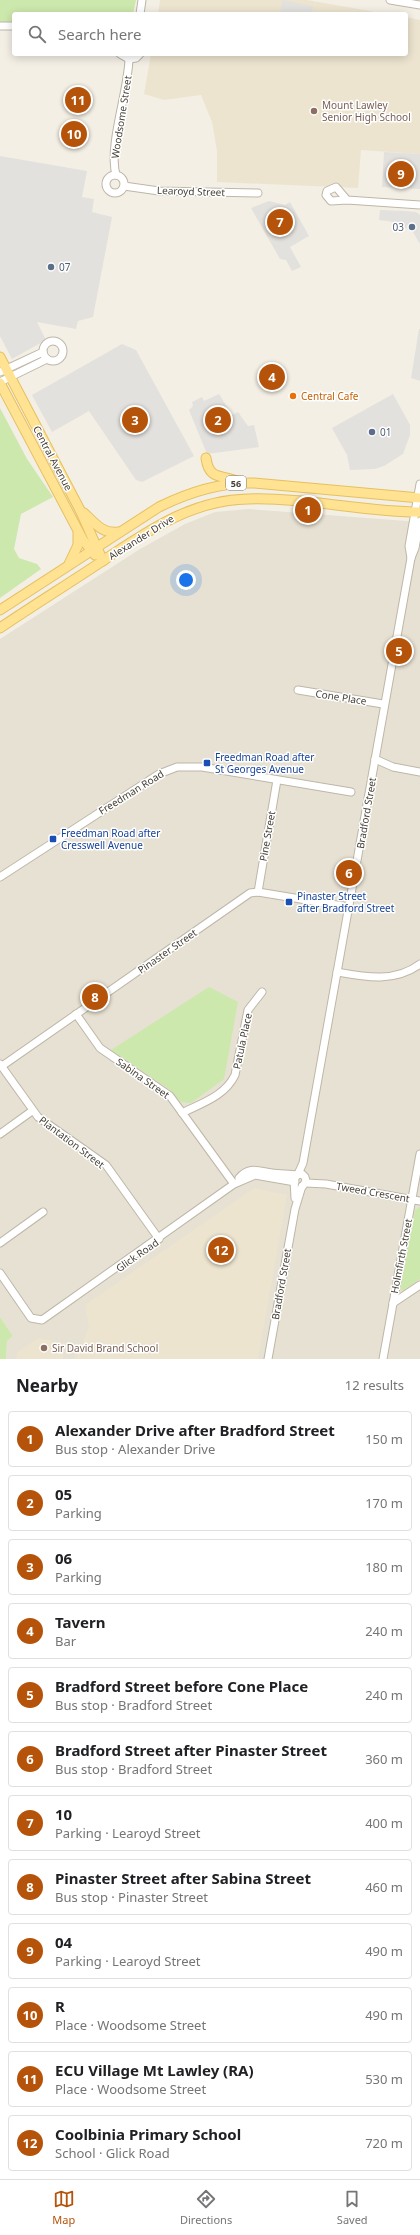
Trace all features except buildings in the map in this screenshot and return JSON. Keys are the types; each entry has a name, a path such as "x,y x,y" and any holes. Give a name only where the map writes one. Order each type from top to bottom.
{"main road":[{"name":"Central Avenue","path":"0,357 6,373 80,510 94,549"},
{"name":"Central Avenue","path":"0,382 77,530 94,549 102,561"},
{"path":"206,458 208,470 213,475 230,478 238,482"},
{"name":"Alexander Drive","path":"0,610 159,507 184,495 217,486 238,482 419,498"},
{"name":"Alexander Drive","path":"0,628 166,520 207,504 235,500 263,499 417,512"},
{"path":"80,510 102,530 110,533 119,532"},
{"path":"67,567 75,554 78,545 77,530"}],"street":[{"path":"140,12 142,0"},
{"path":"390,0 420,5"},
{"path":"0,26 12,26"},
{"path":"124,56 129,59 136,58 138,56"},
{"name":"Woodsome Street","path":"124,186 122,179 116,175 112,160 127,82 129,59"},
{"path":"116,175 108,179 106,184 108,189 116,193 121,191 124,186"},
{"name":"Learoyd Street","path":"124,186 159,191 258,193"},
{"path":"347,200 420,205"},
{"path":"0,382 6,373 43,352 46,344 51,341 57,342 62,346 63,353 60,358 54,361 47,359 6,373"},
{"path":"43,352 47,359"},
{"name":"Bradford Street","path":"411,558 409,546 417,512 420,484"},
{"name":"Bradford Street","path":"268,1359 375,759 383,704 411,558 415,548 420,521"},
{"name":"Cone Place","path":"298,690 383,704"},
{"path":"375,759 393,766 420,772"},
{"name":"Freedman Road","path":"0,876 168,770 191,766 351,792"},
{"name":"Pine Street","path":"258,892 277,780"},
{"name":"Pinaster Street","path":"1,1065 242,897 258,892 349,906"},
{"path":"337,972 380,978 397,976 420,964"},
{"name":"Patula Place","path":"182,1113 225,1091 230,1085 235,1075 248,1010 262,992"},
{"name":"Sabina Street","path":"76,1014 100,1048 164,1091 234,1184"},
{"name":"Plantation Street","path":"1,1065 32,1111 106,1166 159,1239"},
{"path":"0,1134 32,1111"},
{"name":"Holmfirth Street","path":"383,1359 420,1154"},
{"name":"Glick Road","path":"0,1273 31,1318 38,1321 42,1320 159,1239 234,1184 241,1176 252,1170 301,1180"},
{"name":"Tweed Crescent","path":"301,1180 420,1201"},
{"path":"0,1243 43,1212"},
{"path":"393,1303 420,1285"}],"shaded area":[{"path":"160,0 307,0 376,12 158,12"},
{"path":"282,0 313,6 312,12 280,12"},
{"name":"Mount Lawley Senior High School","path":"408,17 420,20 420,154 361,150 358,188 217,182 217,151 212,122 201,95 164,100 144,94 151,56 408,56"},
{"path":"384,152 420,154 420,189 382,187"},
{"name":"07","path":"0,156 87,171 82,197 94,199 92,212 112,217 93,317 78,321 76,329 37,322 46,340 12,359 0,336"},
{"path":"269,201 285,205 290,202 309,236 290,247 301,267 292,271 286,260 280,259 251,208"},
{"name":"03","path":"380,210 416,212 420,215 420,244 413,232 394,222 379,220"},
{"path":"420,329 420,381 411,378"},
{"path":"122,344 136,350 194,456 142,482 136,480 89,411 52,432 32,395"},
{"path":"219,394 232,415 238,412 248,426 254,425 259,447 207,454 189,410 193,406 192,402 202,397 204,401"},
{"name":"01","path":"393,394 410,425 410,435 403,454 384,466 375,469 350,470 347,455 332,428"},
{"path":"248,509 420,522 420,1359 6,1359 7,1341 13,1336 0,1317 0,639 140,549 185,524 215,512"},
{"path":"254,1188 287,1195 258,1359 74,1359 79,1352 89,1327 85,1305"},
{"name":"Sir David Brand School","path":"39,1338 65,1343 63,1359 16,1359 17,1352"}],"green space":[{"path":"0,0 136,0 133,12 12,12 12,26 0,25"},
{"path":"0,408 27,459 53,497 21,514 14,549 19,558 37,564 41,569 0,598"},
{"path":"209,987 238,1002 224,1079 191,1103 181,1102 169,1089 111,1050"},
{"path":"420,1207 420,1279 403,1291 400,1289 415,1210"},
{"path":"0,1317 13,1336 7,1341 6,1359 0,1359"}],"place":[{"name":"ECU Village Mt Lawley (RA)","path":"78,100"},
{"name":"Mount Lawley Senior High School","path":"314,111"},
{"name":"R","path":"74,134"},
{"name":"04","path":"401,174"},
{"name":"10","path":"280,222"},
{"name":"03","path":"412,227"},
{"name":"07","path":"51,267"},
{"name":"Tavern","path":"272,377"},
{"name":"Central Cafe","path":"293,396"},
{"name":"06","path":"135,420"},
{"name":"05","path":"218,420"},
{"name":"01","path":"372,432"},
{"name":"Alexander Drive after Bradford Street","path":"308,510"},
{"name":"Bradford Street before Cone Place","path":"399,651"},
{"name":"Freedman Road after St Georges Avenue","path":"207,763"},
{"name":"Freedman Road after Cresswell Avenue","path":"53,839"},
{"name":"Bradford Street after Pinaster Street","path":"349,873"},
{"name":"Pinaster Street after Bradford Street","path":"289,902"},
{"name":"Pinaster Street after Sabina Street","path":"95,997"},
{"name":"Coolbinia Primary School","path":"221,1250"},
{"name":"Sir David Brand School","path":"44,1348"}]}
